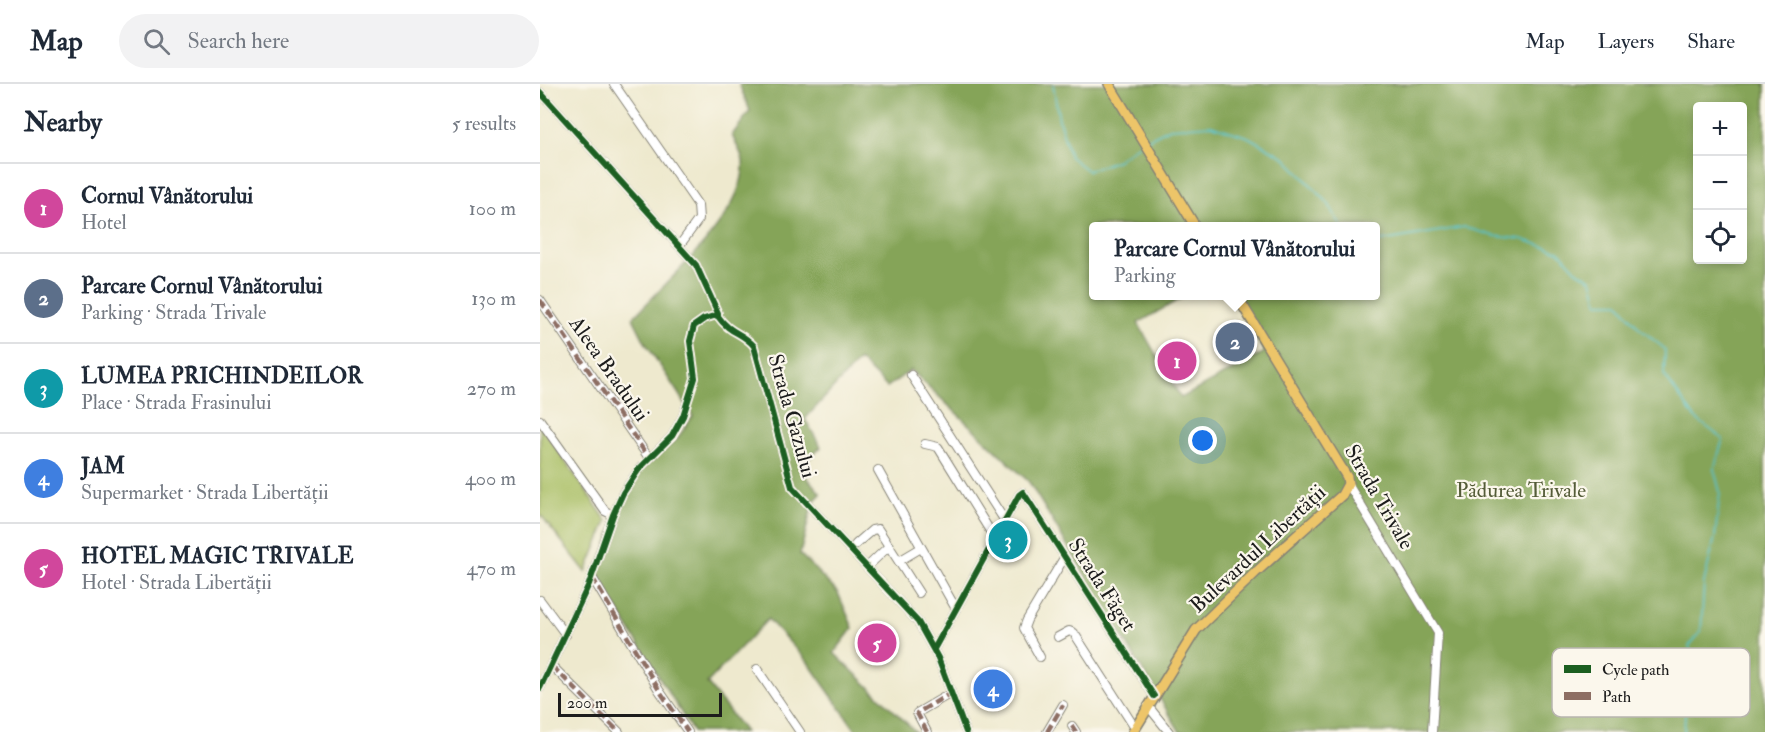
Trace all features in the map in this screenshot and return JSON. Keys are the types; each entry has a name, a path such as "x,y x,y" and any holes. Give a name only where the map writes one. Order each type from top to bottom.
{"main road":[{"path":"1109,84 1193,222"},
{"name":"Strada Trivale","path":"1239,300 1342,468 1348,484"},
{"name":"Bulevardul Libertății","path":"1134,730 1203,623 1342,495 1348,484"}],"street":[{"path":"614,84 698,205 699,219 679,246"},
{"path":"540,92 701,273 718,313 694,326 690,341 694,378 683,416 672,436 632,477 613,515 591,577 566,635 540,688"},
{"name":"Aleea Bradului","path":"540,300 649,458"},
{"name":"Strada Gazului","path":"717,315 729,331 749,340 758,354 792,487 908,609 934,649 966,732"},
{"path":"911,375 1005,521 934,649"},
{"path":"540,420 605,511 613,515"},
{"path":"925,444 938,447 995,539"},
{"path":"878,470 956,609"},
{"name":"Strada Trivale","path":"1348,484 1438,633 1432,732"},
{"name":"Strada Făget","path":"1005,521 1023,492 1154,696"},
{"path":"856,544 875,529 889,546 919,593"},
{"path":"868,566 889,546"},
{"path":"899,561 921,548"},
{"path":"1040,657 1024,628 1064,558"},
{"path":"591,577 659,690 688,732"},
{"path":"540,600 566,635"},
{"path":"1058,637 1069,632 1074,633 1134,730"},
{"path":"552,666 619,732"},
{"path":"757,669 800,732"},
{"path":"927,732 917,713 951,693"},
{"path":"1047,732 1063,705"},
{"path":"1148,706 1169,732"}],"green space":[{"name":"Pădurea Trivale","path":"739,84 1765,84 1765,732 1180,732 1029,482 911,370 887,387 859,360 805,419 821,447 799,468 821,494 813,502 800,554 838,593 853,628 834,653 916,732 857,732 807,661 768,619 707,683 745,732 693,732 596,575 626,491 639,472 676,440 693,416 646,344 633,318 702,246 719,224 741,181 743,161 732,135 750,111","holes":["1089,222 1380,222 1380,300 1233,300 1265,352 1181,398 1138,323 1178,300 1089,300"]},
{"path":"540,425 607,521 586,572 540,514"}],"waterway":[{"path":"1053,84 1059,120 1070,157 1088,171 1118,160 1140,143"},
{"path":"1146,140 1170,128 1211,125 1248,137 1284,157 1328,203 1339,222"},
{"path":"1380,241 1464,227 1494,236 1521,239 1559,251 1576,270 1592,280 1598,303 1619,303 1639,328 1665,349 1664,375 1695,418 1723,439 1714,469 1720,492 1715,537 1704,582 1701,632 1690,648"},
{"path":"1684,732 1685,717"}],"marked path":[{"path":"540,300 649,458"},
{"path":"592,577 659,690 688,732"},
{"path":"552,666 619,732"},
{"path":"927,732 917,713 951,693"},
{"path":"1047,732 1063,705"},
{"path":"1072,726 1076,732"}],"cycle path":[{"path":"540,92 696,265 717,315 722,321 754,346 792,487 918,622 938,658 966,732"},
{"path":"540,688 589,584 623,493 639,469 672,436 683,416 695,378 690,341 694,326 704,319 717,315"},
{"path":"934,649 1019,495 1023,492 1154,696"}],"place":[{"name":"Parcare Cornul Vânătorului","path":"1235,342"},
{"name":"Cornul Vânătorului","path":"1177,361"},
{"name":"LUMEA PRICHINDEILOR","path":"1008,540"},
{"name":"HOTEL MAGIC TRIVALE","path":"877,643"},
{"name":"JAM","path":"993,689"}]}
